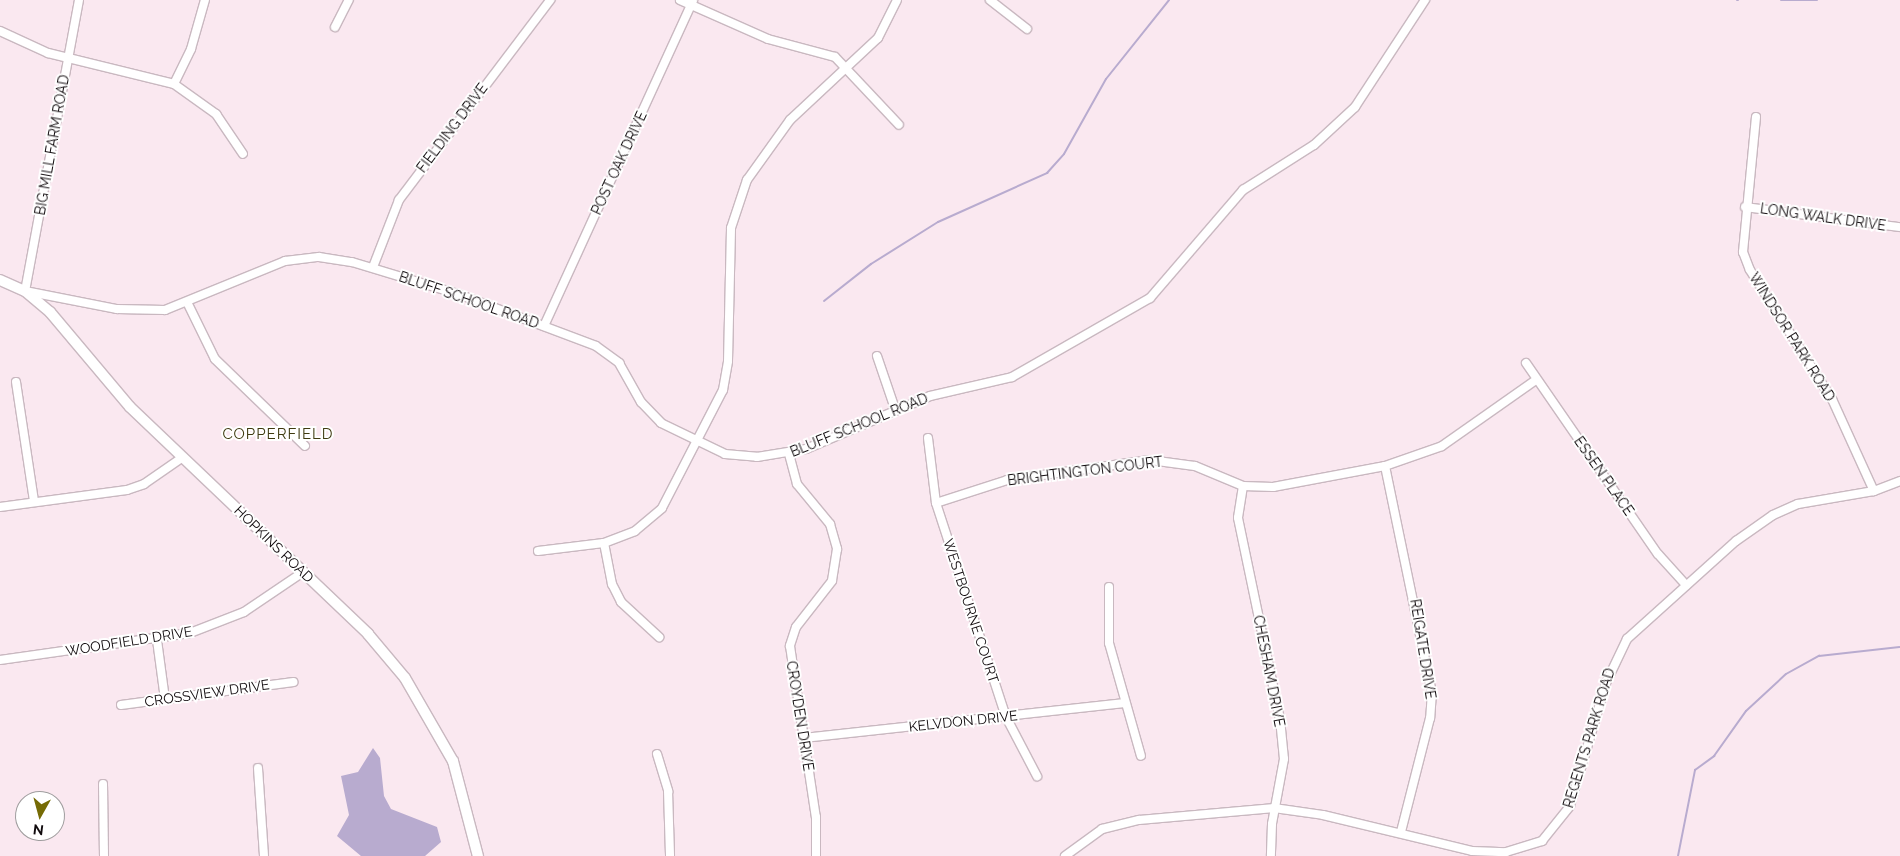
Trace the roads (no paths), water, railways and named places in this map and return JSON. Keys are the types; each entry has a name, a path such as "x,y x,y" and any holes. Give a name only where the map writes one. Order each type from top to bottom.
{"main road":[{"name":"HOPKINS ROAD","path":"0,280 25,291 50,312 130,407 368,634 433,720 453,761 478,856"}],"street":[{"name":"BIG MILL FARM ROAD","path":"25,291 79,0"},
{"path":"174,84 191,49 205,0"},
{"path":"335,27 349,0"},
{"name":"FIELDING DRIVE","path":"374,267 399,200 550,0"},
{"path":"680,0 692,2 768,39 821,50 845,67 899,125"},
{"path":"538,551 604,543 635,531 654,517 726,378 728,258 735,208 771,142 845,67 878,38 897,0"},
{"path":"990,0 1027,29"},
{"name":"BLUFF SCHOOL ROAD","path":"25,291 117,309 149,311 188,304 265,268 302,258 374,267 544,326 609,354 649,413 694,442 739,456 789,454 895,409 1012,376 1150,298 1243,190 1314,145 1355,107 1425,0"},
{"name":"POST OAK DRIVE","path":"544,326 692,2"},
{"path":"0,30 67,59 174,84 216,114 243,154"},
{"name":"WINDSOR PARK ROAD","path":"1756,117 1745,207 1743,252 1750,270 1832,399 1874,491"},
{"name":"LONG WALK DRIVE","path":"1745,207 1900,227"},
{"path":"188,304 215,359 305,446"},
{"path":"877,356 895,409"},
{"name":"ESSEN PLACE","path":"1526,363 1658,554 1686,585"},
{"name":"BRIGHTINGTON COURT","path":"936,503 1007,480 1150,460 1195,466 1243,486 1288,486 1385,466 1442,446 1536,380"},
{"path":"16,382 34,501"},
{"name":"WESTBOURNE COURT","path":"928,438 936,503 1006,717 1037,776"},
{"name":"CROYDEN DRIVE","path":"789,454 797,484 830,524 837,549 832,581 796,627 790,646 816,817 816,856"},
{"path":"0,507 126,490 144,484 183,457"},
{"name":"REIGATE DRIVE","path":"1385,466 1432,692 1430,718 1401,832"},
{"name":"REGENTS PARK ROAD","path":"1065,856 1102,829 1139,820 1274,808 1401,832 1472,851 1519,850 1542,840 1570,806 1613,661 1626,639 1686,585 1773,515 1798,504 1874,491 1900,481"},
{"name":"CHESHAM DRIVE","path":"1243,486 1238,518 1280,719 1284,758 1274,808 1272,856"},
{"path":"604,543 612,584 621,602 658,637"},
{"name":"WOODFIELD DRIVE","path":"0,660 157,640 228,620 303,572"},
{"path":"1109,587 1109,643 1123,703 1141,756"},
{"path":"157,640 165,699"},
{"name":"CROSSVIEW DRIVE","path":"122,705 293,682"},
{"name":"KELVDON DRIVE","path":"803,738 1123,703"},
{"path":"657,754 668,791 670,856"},
{"path":"258,768 264,856"},
{"path":"103,784 104,856"}],"waterway":[{"path":"824,301 871,264 938,222 1047,173 1064,154 1106,79 1169,0"},
{"path":"1781,0 1817,0"},
{"path":"1678,856 1695,770 1714,756 1746,711 1786,674 1819,656 1900,647"}],"district":[{"name":"COPPERFIELD","path":"278,435"}]}
